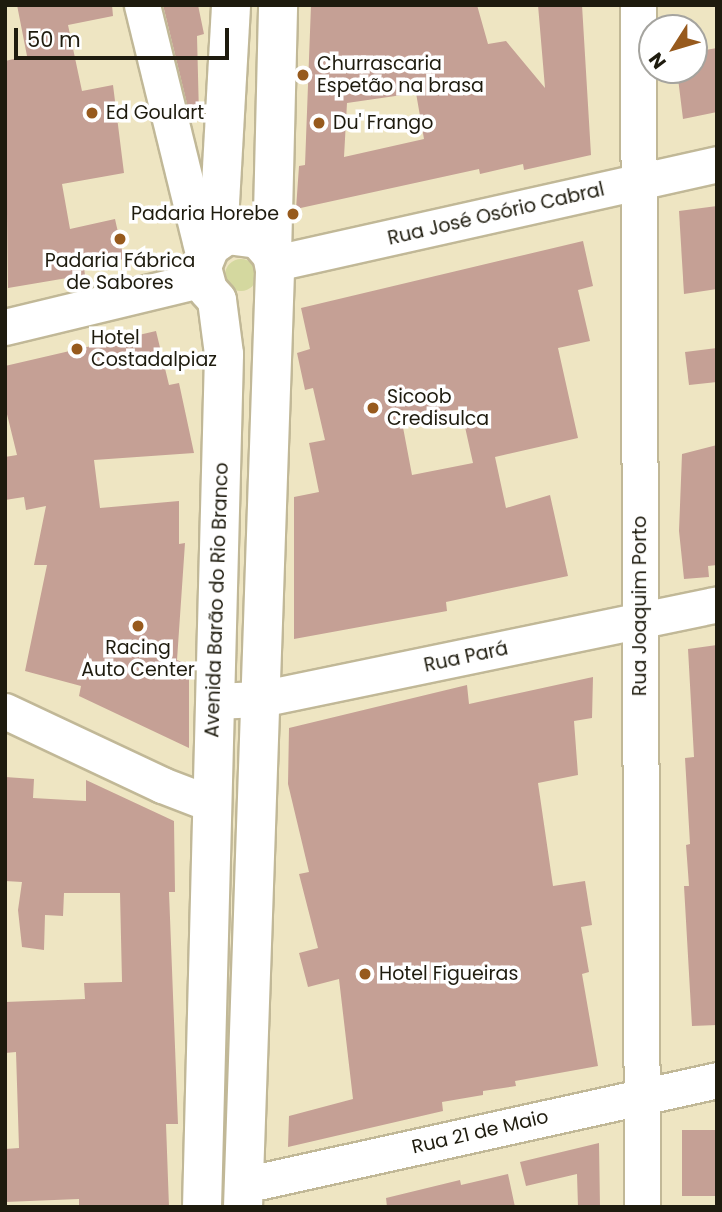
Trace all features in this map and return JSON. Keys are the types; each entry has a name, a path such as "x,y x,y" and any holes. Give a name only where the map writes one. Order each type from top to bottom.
{"main road":[{"name":"Avenida Barão do Rio Branco","path":"202,1207 209,803 225,354 210,269 231,5"},
{"path":"244,1196 274,265 278,5"},
{"path":"248,235 274,265 267,293 253,304 234,307 210,269 248,235"}],"street":[{"path":"5,327 210,269 142,5"},
{"name":"Rua Joaquim Porto","path":"638,5 642,1207"},
{"name":"Rua José Osório Cabral","path":"274,265 717,164"},
{"name":"Rua Pará","path":"214,701 260,699 717,604"},
{"path":"5,711 209,803"},
{"name":"Rua 21 de Maio","path":"244,1196 642,1096 717,1080"}],"green space":[{"path":"241,259 252,264 257,275 252,286 241,291 230,286 225,275 230,264"}],"building":[{"path":"17,5 112,5 113,16 68,25 82,91 113,85 124,173 62,184 70,229 115,219 124,259 84,268 85,275 8,288 5,61 27,56"},
{"path":"163,5 198,5 204,34 197,36 199,115 190,116"},
{"path":"311,5 477,5 488,44 506,41 545,88 538,5 582,5 591,155 524,170 523,164 480,174 479,169 296,209 299,166 305,165","holes":["416,93 424,139 344,157 347,103"]},
{"path":"717,48 717,112 683,119 679,84 708,84 708,50"},
{"path":"717,206 717,289 684,294 679,211"},
{"path":"583,241 593,286 578,290 590,341 558,348 578,438 495,457 506,508 550,495 568,576 446,602 447,611 294,639 294,497 319,492 309,443 325,440 313,388 305,390 297,353 310,349 301,308","holes":["461,409 473,463 412,475 402,422"]},
{"path":"156,331 169,385 179,383 194,453 94,460 100,508 179,501 179,544 185,543 177,660 189,665 189,748 79,696 81,686 25,671 47,565 34,565 46,506 26,510 24,497 5,500 5,457 17,455 5,406 5,366"},
{"path":"717,348 717,382 689,385 685,352"},
{"path":"717,445 717,565 708,566 709,577 684,579 679,531 682,454"},
{"path":"717,645 717,1025 692,1026 684,886 689,886 686,845 690,844 685,758 694,757 688,649"},
{"path":"593,677 592,718 574,721 578,775 538,783 553,886 585,881 592,925 581,927 589,972 582,974 598,1066 515,1081 516,1086 442,1102 443,1111 288,1147 289,1116 353,1099 339,979 308,987 299,953 318,948 299,874 309,872 288,784 289,728 467,685 469,704"},
{"path":"5,777 34,779 33,798 86,801 86,780 174,821 175,892 169,892 178,1124 166,1124 169,1207 79,1207 79,1199 5,1202 5,1149 19,1148 16,1052 5,1053 5,1002 85,999 84,983 122,982 120,893 64,893 63,916 45,915 44,950 22,947 18,910 22,882 5,881"},
{"path":"682,1130 717,1130 717,1196 682,1196"},
{"path":"599,1143 600,1207 578,1207 577,1174 526,1186 520,1162"},
{"path":"508,1174 515,1207 387,1207 386,1198 460,1180 461,1185"}],"place":[{"name":"Churrascaria Espetão na brasa","path":"303,75"},
{"name":"Ed Goulart","path":"92,113"},
{"name":"Du' Frango","path":"319,123"},
{"name":"Padaria Horebe","path":"293,214"},
{"name":"Padaria Fábrica de Sabores","path":"120,239"},
{"name":"Hotel Costadalpiaz","path":"77,349"},
{"name":"Sicoob Credisulca","path":"373,408"},
{"name":"Racing Auto Center","path":"138,626"},
{"name":"Hotel Figueiras","path":"365,974"}]}
